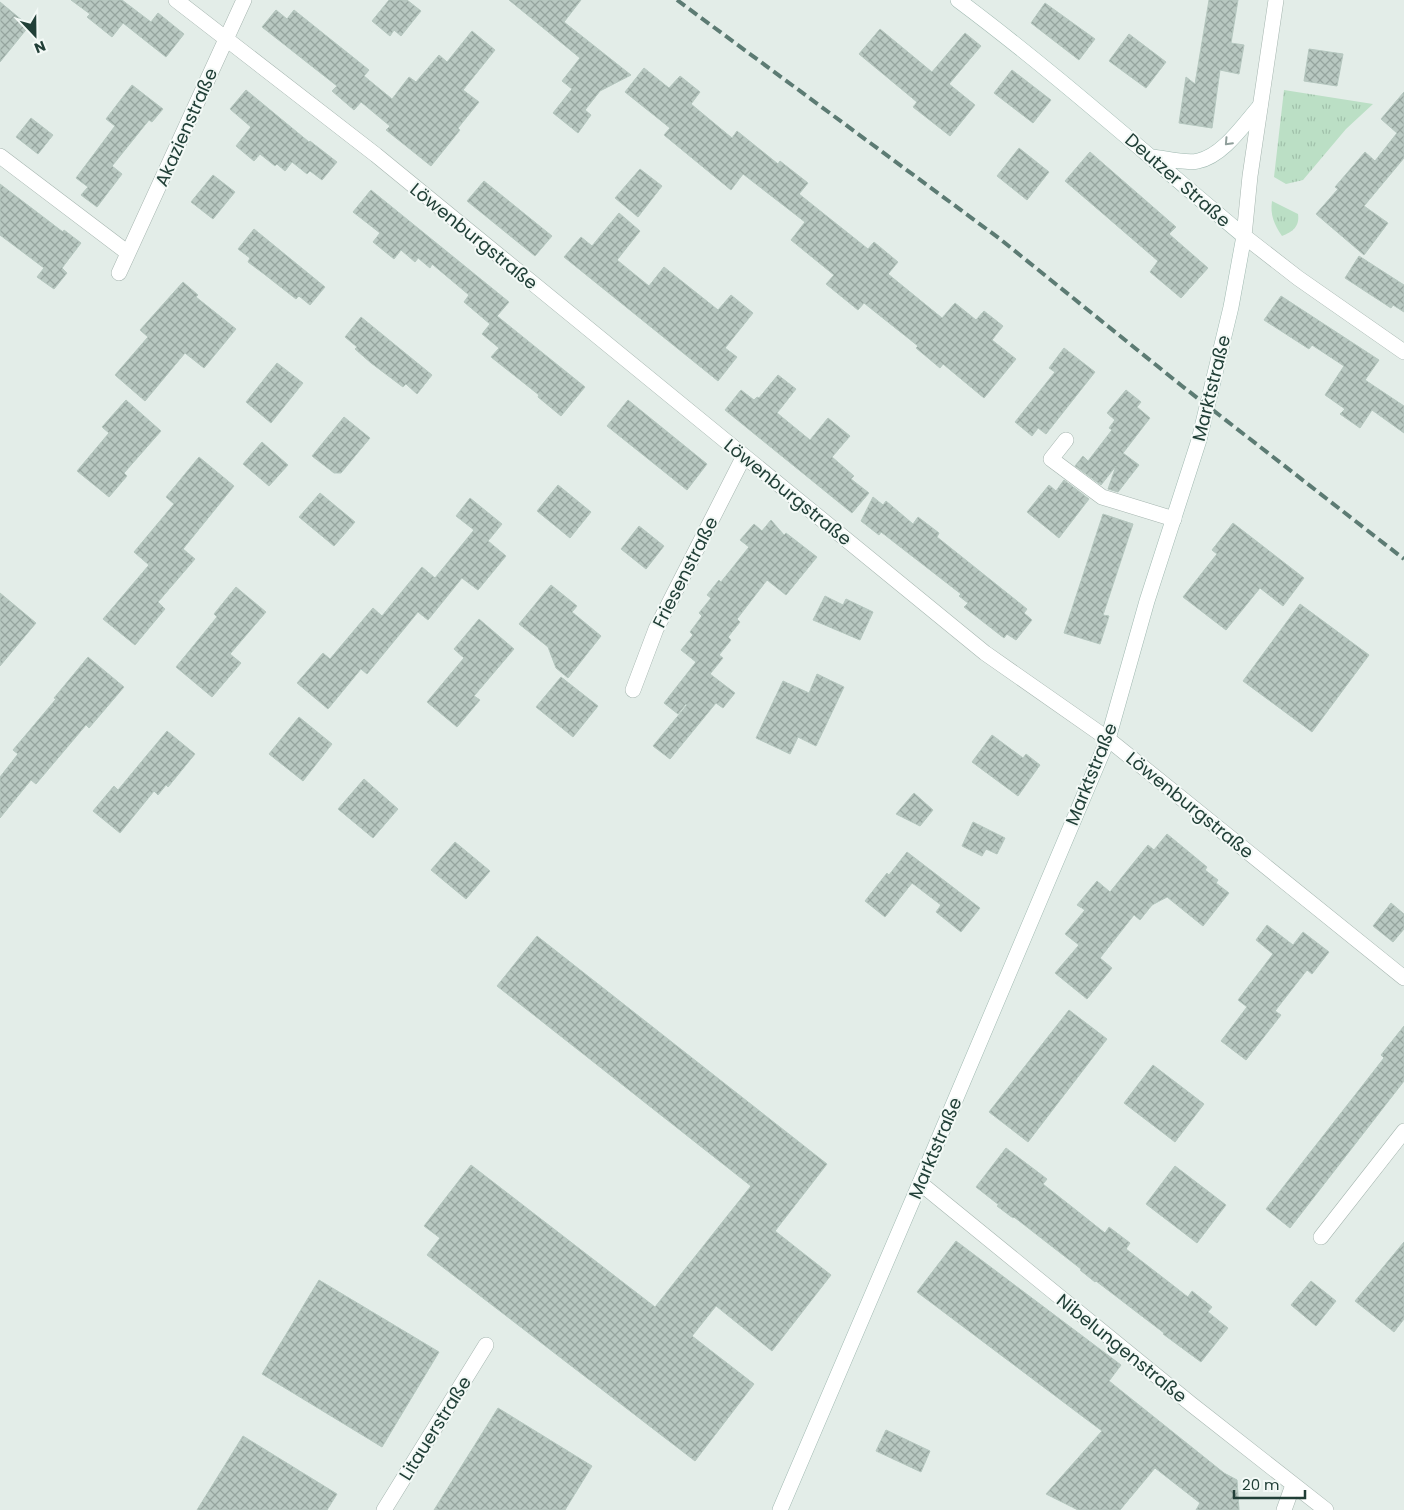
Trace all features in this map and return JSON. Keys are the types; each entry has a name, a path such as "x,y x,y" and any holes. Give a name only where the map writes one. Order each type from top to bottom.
{"street":[{"name":"Löwenburgstraße","path":"176,0 376,155 985,653 1108,739 1404,978"},
{"name":"Akazienstraße","path":"119,273 244,0"},
{"name":"Deutzer Straße","path":"958,0 1000,31 1244,236 1298,278 1404,352"},
{"name":"Marktstraße","path":"780,1510 1108,739 1147,601 1174,519 1203,420 1231,307 1244,236 1248,188 1276,0"},
{"path":"1152,157 1196,162 1210,157 1227,144 1260,106"},
{"path":"0,156 128,253"},
{"path":"1066,440 1051,458 1102,497 1174,519"},
{"name":"Friesenstraße","path":"633,690 656,629 744,456"},
{"path":"1321,1238 1404,1131"},
{"name":"Nibelungenstraße","path":"920,1183 1184,1398 1326,1510"},
{"name":"Litauerstraße","path":"384,1510 486,1345"},
{"path":"1284,1510 1293,1485"}],"green space":[{"path":"1284,90 1373,104 1346,129 1303,180 1286,184 1274,177"},
{"path":"1272,201 1298,214 1296,226 1289,233 1282,236 1273,219"}],"building":[{"path":"71,0 122,0 151,22 158,13 184,34 166,57 123,23 112,37 87,17 90,14"},
{"path":"389,0 407,0 421,11 401,36 394,30 390,36 372,21"},
{"path":"509,0 581,0 564,22 631,75 600,91 585,110 591,115 578,133 553,113 572,89 562,81 580,58"},
{"path":"1209,0 1238,0 1231,43 1244,45 1239,74 1220,70 1212,128 1179,123 1186,77 1195,84"},
{"path":"0,2 29,26 0,62"},
{"path":"1045,3 1095,39 1079,60 1031,23"},
{"path":"276,10 287,19 294,10 369,70 364,76 392,99 409,77 416,82 439,55 447,62 472,31 495,50 463,90 479,102 458,128 460,130 431,166 386,130 390,126 361,102 354,110 332,91 337,86 262,27"},
{"path":"880,29 932,72 965,33 981,46 949,84 975,105 950,136 913,107 917,102 859,54"},
{"path":"1129,34 1166,62 1146,88 1109,61"},
{"path":"1309,49 1343,54 1337,86 1304,81"},
{"path":"644,68 669,88 680,76 700,92 691,104 732,138 737,131 778,164 780,161 808,183 799,194 868,249 874,242 898,262 888,274 942,318 955,303 976,320 984,311 1003,326 992,340 1016,359 984,398 943,364 940,368 916,348 918,346 864,303 858,310 826,284 834,275 791,240 805,222 743,174 731,190 664,135 670,128 625,92"},
{"path":"1012,70 1051,100 1033,123 994,93"},
{"path":"132,85 163,109 152,122 149,120 112,166 122,174 97,207 81,195 88,187 76,178 115,126 106,119"},
{"path":"246,90 309,142 337,162 322,180 310,171 307,174 292,162 285,171 260,154 254,161 236,146 251,127 230,109"},
{"path":"1404,92 1404,158 1364,206 1388,223 1364,255 1316,214 1338,189 1335,187 1365,152 1375,161 1397,133 1381,119"},
{"path":"31,118 53,135 38,154 16,137"},
{"path":"1019,148 1049,172 1027,200 997,176"},
{"path":"1090,152 1176,227 1169,234 1208,268 1181,298 1150,272 1158,261 1065,181"},
{"path":"640,169 662,186 638,217 615,198"},
{"path":"213,175 235,192 213,219 191,202"},
{"path":"484,181 552,236 535,256 467,201"},
{"path":"0,184 63,232 64,230 81,243 62,268 67,273 54,289 37,277 44,268 0,235"},
{"path":"371,190 509,302 497,316 585,387 561,416 538,397 539,395 491,357 499,348 482,334 490,324 464,302 469,295 432,264 430,268 418,258 415,262 401,250 394,259 373,242 380,233 353,212"},
{"path":"619,213 640,231 617,260 649,286 664,267 718,310 731,295 753,313 725,348 737,357 718,381 564,257 581,237 592,246"},
{"path":"254,229 325,287 310,305 299,296 296,299 248,262 250,258 238,249"},
{"path":"1359,256 1404,285 1404,312 1393,305 1391,308 1345,278"},
{"path":"183,282 198,295 196,297 236,329 204,368 185,353 145,401 115,375 148,337 140,330"},
{"path":"1281,296 1379,360 1365,380 1404,406 1404,433 1372,410 1360,428 1340,414 1345,409 1325,395 1344,366 1312,345 1309,349 1264,320"},
{"path":"361,317 432,375 417,394 406,384 403,387 371,363 345,337"},
{"path":"1064,348 1095,372 1046,434 1038,428 1032,436 1015,422 1055,372 1049,368"},
{"path":"277,363 303,383 271,423 246,402"},
{"path":"778,375 796,389 777,413 810,440 828,418 850,436 832,457 854,476 851,479 869,493 852,513 725,410 741,390 754,400 757,397 759,398"},
{"path":"1126,390 1141,402 1137,407 1150,418 1123,453 1139,465 1118,492 1108,489 1116,466 1101,485 1075,466 1083,456 1088,461 1112,430 1109,428 1115,420 1107,413"},
{"path":"126,400 161,431 124,473 127,476 109,497 77,471 109,433 102,427"},
{"path":"628,400 707,464 687,490 607,426"},
{"path":"344,417 370,438 341,473 334,473 312,456"},
{"path":"262,442 288,465 269,486 243,464"},
{"path":"199,457 234,486 183,549 195,559 158,602 165,609 135,645 103,619 149,565 134,552 174,504 166,497"},
{"path":"1064,480 1089,499 1059,538 1027,512 1049,485 1056,491"},
{"path":"558,485 591,512 570,538 537,511"},
{"path":"320,493 355,522 334,546 299,517"},
{"path":"873,497 883,505 886,501 913,524 918,517 939,533 937,537 1027,609 1024,613 1032,620 1016,640 1007,634 1004,638 964,607 968,603 959,596 961,594 881,532 879,535 861,521"},
{"path":"470,498 502,524 488,541 506,556 478,590 462,578 428,620 418,612 367,674 361,669 328,709 297,683 323,653 330,659 373,608 382,616 422,567 435,578 474,530 456,516"},
{"path":"1103,514 1133,524 1103,615 1109,616 1100,644 1064,633"},
{"path":"771,520 784,535 786,533 817,557 786,595 767,580 737,619 740,622 728,637 731,640 719,655 723,658 710,674 735,693 723,708 716,703 670,759 653,746 687,705 678,714 664,703 696,662 681,650 693,635 690,632 702,616 699,613 711,598 707,595 719,580 721,582 749,547 740,540 754,524 762,531"},
{"path":"1233,523 1304,578 1283,606 1260,588 1226,630 1183,597 1217,554 1212,550"},
{"path":"639,526 664,546 646,569 621,549"},
{"path":"551,585 577,606 572,612 601,636 568,678 556,668 548,647 519,624"},
{"path":"236,587 266,612 230,654 241,663 212,697 176,667 217,617 214,614"},
{"path":"0,593 36,623 0,666"},
{"path":"825,596 843,605 846,599 873,612 860,640 813,620"},
{"path":"1300,604 1369,655 1312,732 1243,681"},
{"path":"479,619 514,649 474,696 480,700 457,727 427,702 464,658 454,649"},
{"path":"88,657 124,687 89,728 86,725 36,784 31,780 0,818 0,777 18,754 13,750"},
{"path":"817,674 844,687 816,746 798,737 790,754 756,738 783,681 809,693"},
{"path":"561,677 598,706 573,737 536,707"},
{"path":"299,717 332,744 303,781 269,754"},
{"path":"167,731 195,754 168,787 166,785 158,795 154,791 120,833 93,811 114,786 118,790"},
{"path":"992,735 1023,758 1026,754 1040,765 1018,796 972,762"},
{"path":"364,779 398,809 373,838 338,809"},
{"path":"914,793 933,810 920,826 896,814"},
{"path":"973,822 1005,838 997,854 986,849 982,856 962,846"},
{"path":"1167,834 1207,867 1205,870 1218,880 1216,883 1229,893 1203,926 1167,897 1152,905 1140,920 1134,915 1100,958 1112,968 1087,999 1055,973 1079,945 1065,934 1085,910 1077,905 1097,881 1110,892 1148,845 1154,850"},
{"path":"455,842 490,871 466,899 431,870"},
{"path":"907,852 980,908 961,932 936,912 941,905 912,883 885,917 865,901 887,873 889,875"},
{"path":"1391,903 1404,914 1404,929 1393,942 1373,926"},
{"path":"1267,925 1293,945 1303,932 1329,952 1312,974 1307,970 1275,1011 1281,1015 1246,1060 1221,1041 1247,1007 1238,1000 1273,954 1256,940"},
{"path":"537,936 827,1164 775,1231 831,1275 772,1351 716,1306 692,1336 754,1384 695,1461 427,1255 440,1238 424,1226 471,1165 655,1307 751,1186 497,986"},
{"path":"1069,1010 1107,1039 1028,1142 989,1112"},
{"path":"1404,1026 1404,1081 1290,1228 1266,1209 1384,1058 1381,1055"},
{"path":"1153,1065 1204,1104 1175,1142 1124,1103"},
{"path":"1006,1148 1047,1179 1043,1184 1105,1233 1109,1227 1130,1243 1126,1249 1188,1297 1192,1291 1212,1307 1208,1312 1228,1328 1201,1362 1095,1282 1014,1217 997,1206 999,1205 976,1187"},
{"path":"1175,1166 1226,1205 1197,1243 1146,1204"},
{"path":"956,1241 1121,1365 1109,1381 1224,1473 1237,1480 1239,1510 1196,1510 1200,1503 1155,1468 1120,1510 1078,1510 1046,1494 1102,1431 917,1292"},
{"path":"1404,1242 1404,1319 1394,1332 1355,1301"},
{"path":"319,1280 439,1352 382,1447 262,1374"},
{"path":"1311,1281 1336,1301 1316,1326 1291,1305"},
{"path":"498,1408 592,1466 565,1510 434,1510"},
{"path":"886,1430 930,1451 921,1472 876,1451"},
{"path":"243,1436 337,1494 327,1510 197,1510"}],"railway":[{"path":"677,0 1000,239 1182,386 1404,559"}]}
